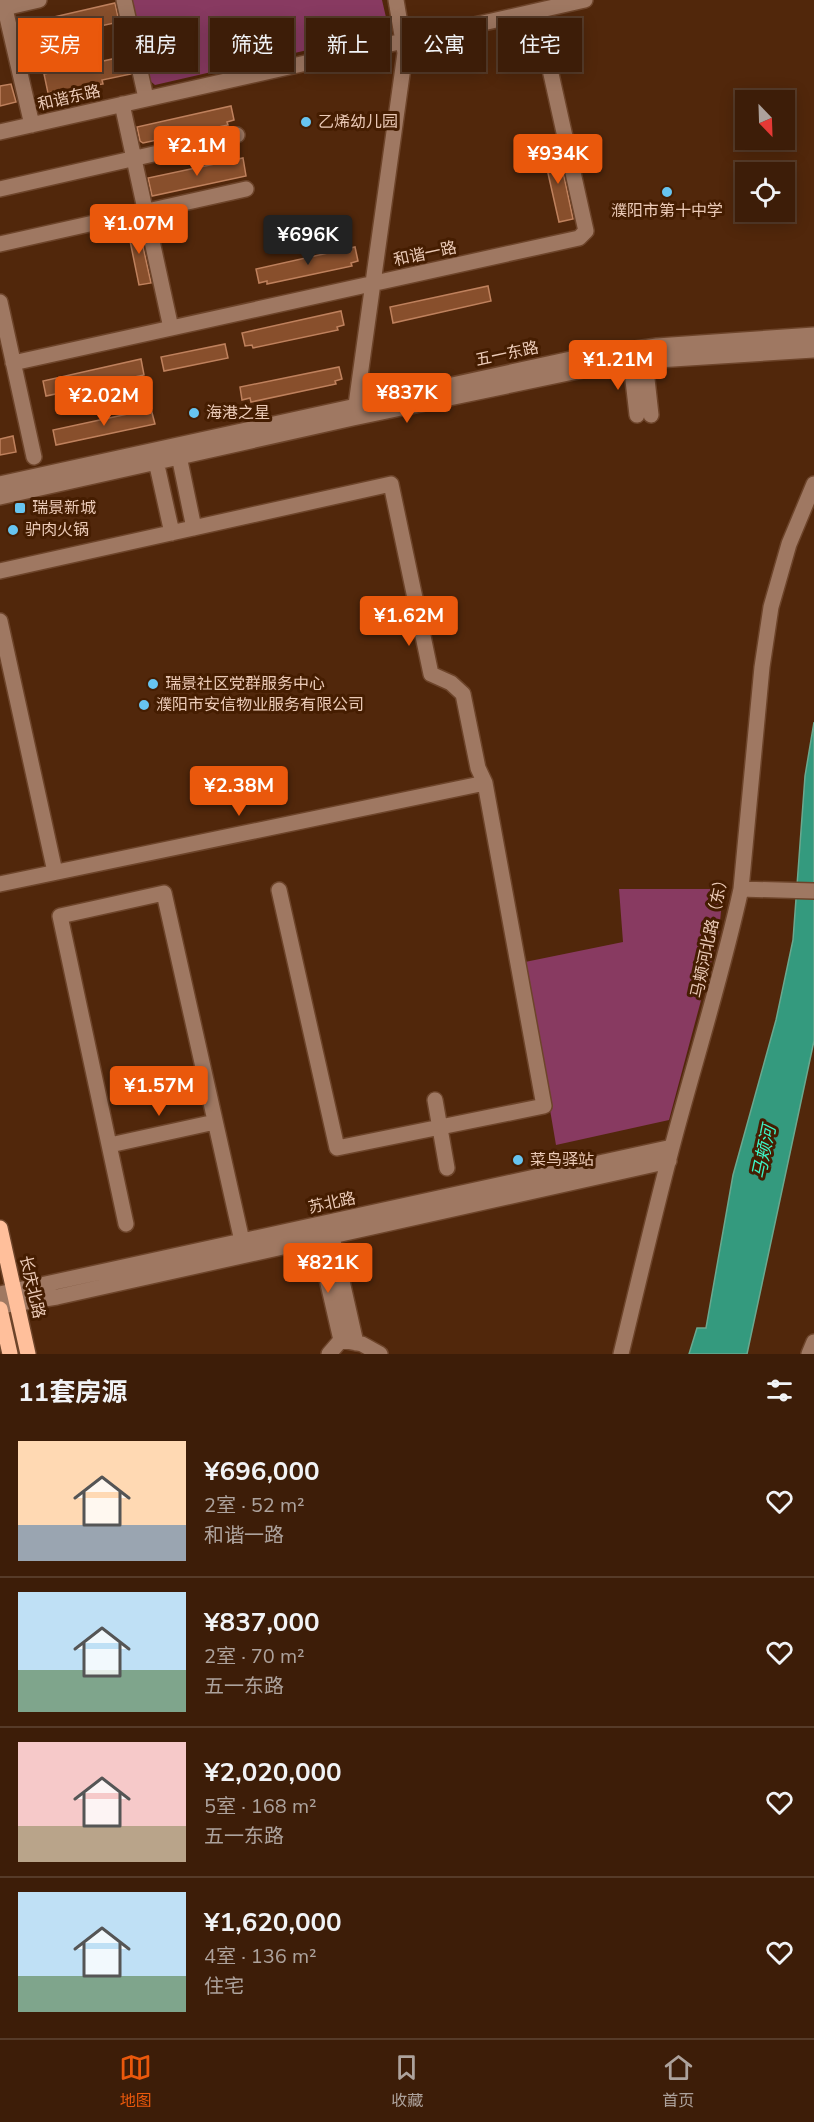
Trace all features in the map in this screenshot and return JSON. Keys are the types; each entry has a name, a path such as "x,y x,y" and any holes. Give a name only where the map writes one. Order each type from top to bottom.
{"main road":[{"name":"长庆北路","path":"0,1228 10,1296 28,1354"},
{"path":"0,1307 10,1354"}],"street":[{"path":"32,125 3,5 39,0"},
{"path":"124,0 146,98"},
{"path":"396,0 402,30"},
{"name":"和谐东路","path":"486,22 585,0"},
{"name":"和谐一路","path":"13,363 579,238 586,231 537,11"},
{"name":"和谐东路","path":"0,132 402,40"},
{"path":"355,411 403,72"},
{"path":"122,104 171,328"},
{"path":"0,189 237,135"},
{"path":"0,244 246,189"},
{"path":"0,302 34,457"},
{"name":"五一东路","path":"0,484 355,411 618,351 814,335"},
{"name":"五一东路","path":"0,497 179,456 355,411 638,362 814,350"},
{"path":"638,362 644,415"},
{"path":"179,456 194,528"},
{"path":"156,461 172,533"},
{"path":"0,571 391,484 431,674 451,683 463,694 478,768 484,783 544,1106 337,1148 279,890"},
{"name":"马颊河北路（东）","path":"621,1354 671,1154 721,977 741,889 762,667 771,607 789,544 814,484"},
{"path":"0,621 55,872"},
{"path":"0,884 484,783"},
{"path":"741,889 814,891"},
{"path":"126,1224 60,916 165,893 242,1241"},
{"path":"435,1100 438,1128 447,1168"},
{"path":"110,1145 215,1122"},
{"name":"苏北路","path":"10,1296 57,1297 325,1238 671,1154"},
{"name":"苏北路","path":"0,1307 10,1296 242,1241 671,1154"},
{"path":"325,1238 349,1342"},
{"path":"329,1354 349,1342"},
{"path":"349,1342 380,1354"},
{"path":"809,1354 814,1342"}],"shaded area":[{"path":"129,0 382,0 386,18 306,18 306,50 294,53 294,18 210,18 212,72 155,85 148,79 146,72 198,72 198,18 133,18"},
{"path":"619,889 723,889 719,933 669,1120 556,1145 525,962 623,942"}],"water":[{"name":"马颊河","path":"814,722 814,1041 747,1354 689,1354 697,1328 706,1328 733,1175 776,1020 793,940 805,776"}],"building":[{"path":"115,3 118,18 114,18 114,23 102,26 102,18 49,18"},
{"path":"114,59 114,72 130,72 131,74 102,80 103,84 48,93 44,74 102,72 102,61"},
{"path":"11,84 16,102 0,106 0,86"},
{"path":"231,106 234,120 227,122 228,125 143,143 140,141 137,127"},
{"path":"558,148 573,219 559,222 543,151"},
{"path":"243,158 246,176 152,196 148,178"},
{"path":"138,224 151,283 139,285 127,226"},
{"path":"355,247 358,261 351,263 352,266 267,284 267,281 259,283 256,269"},
{"path":"488,286 491,301 393,323 390,307"},
{"path":"341,311 344,325 337,327 338,330 253,348 252,345 245,346 242,333"},
{"path":"225,344 228,358 164,371 161,357"},
{"path":"141,359 144,375 46,396 43,381"},
{"path":"339,367 342,379 335,381 336,384 251,402 250,398 242,400 240,387"},
{"path":"151,409 155,424 56,445 53,430"},
{"path":"13,436 16,452 0,455 0,439"}],"place":[{"name":"乙烯幼儿园","path":"306,122"},
{"name":"濮阳市第十中学","path":"667,192"},
{"name":"海港之星","path":"194,413"},
{"name":"瑞景新城","path":"20,508"},
{"name":"驴肉火锅","path":"13,530"},
{"name":"瑞景社区党群服务中心","path":"153,684"},
{"name":"濮阳市安信物业服务有限公司","path":"144,705"},
{"name":"菜鸟驿站","path":"518,1160"}]}
